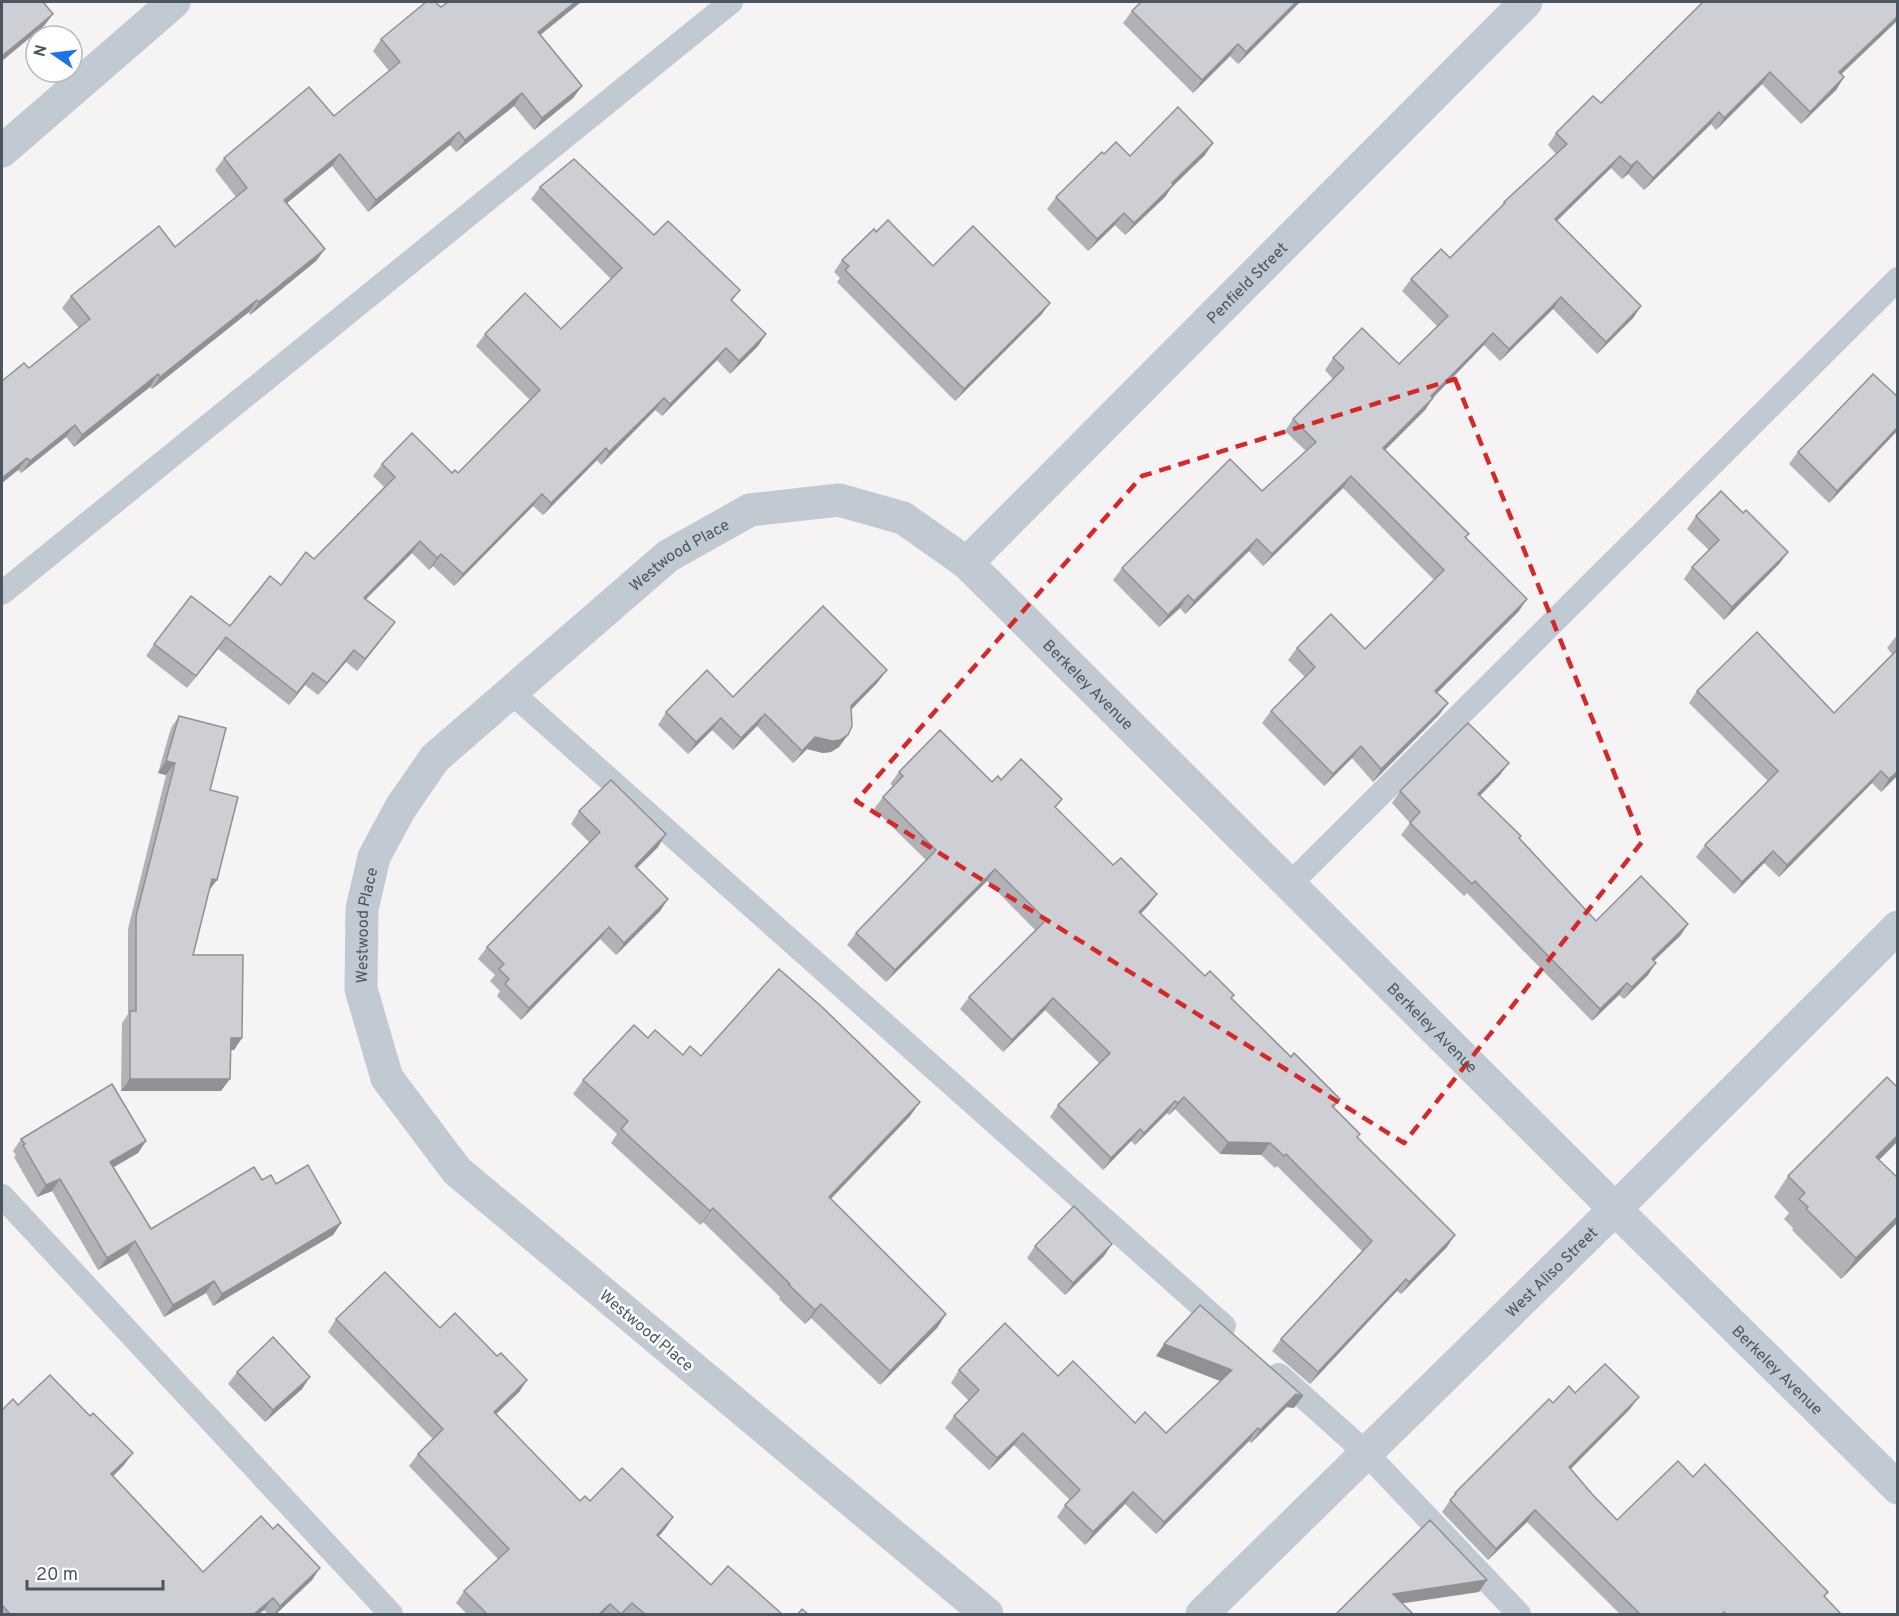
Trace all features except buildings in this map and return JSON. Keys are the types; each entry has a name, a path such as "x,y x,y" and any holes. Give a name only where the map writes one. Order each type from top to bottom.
{"street":[{"path":"2,151 174,2"},
{"name":"Penfield Street","path":"968,563 1526,2"},
{"name":"Westwood Place","path":"968,563 903,518 839,500 750,510 668,556 435,758 401,807 374,857 362,909 361,989 387,1078 457,1171 987,1614"},
{"name":"Berkeley Avenue","path":"968,563 1898,1488"},
{"name":"West Aliso Street","path":"1202,1614 1615,1209 1898,927"}],"lane":[{"path":"2,593 731,2"},
{"path":"1290,884 1898,279"},
{"path":"511,692 1242,1342"},
{"path":"2,1196 391,1614"},
{"path":"1260,1358 1366,1453 1519,1614"}],"highlighted area":[{"path":"1455,379 1642,842 1404,1143 856,801 1142,476"}]}
